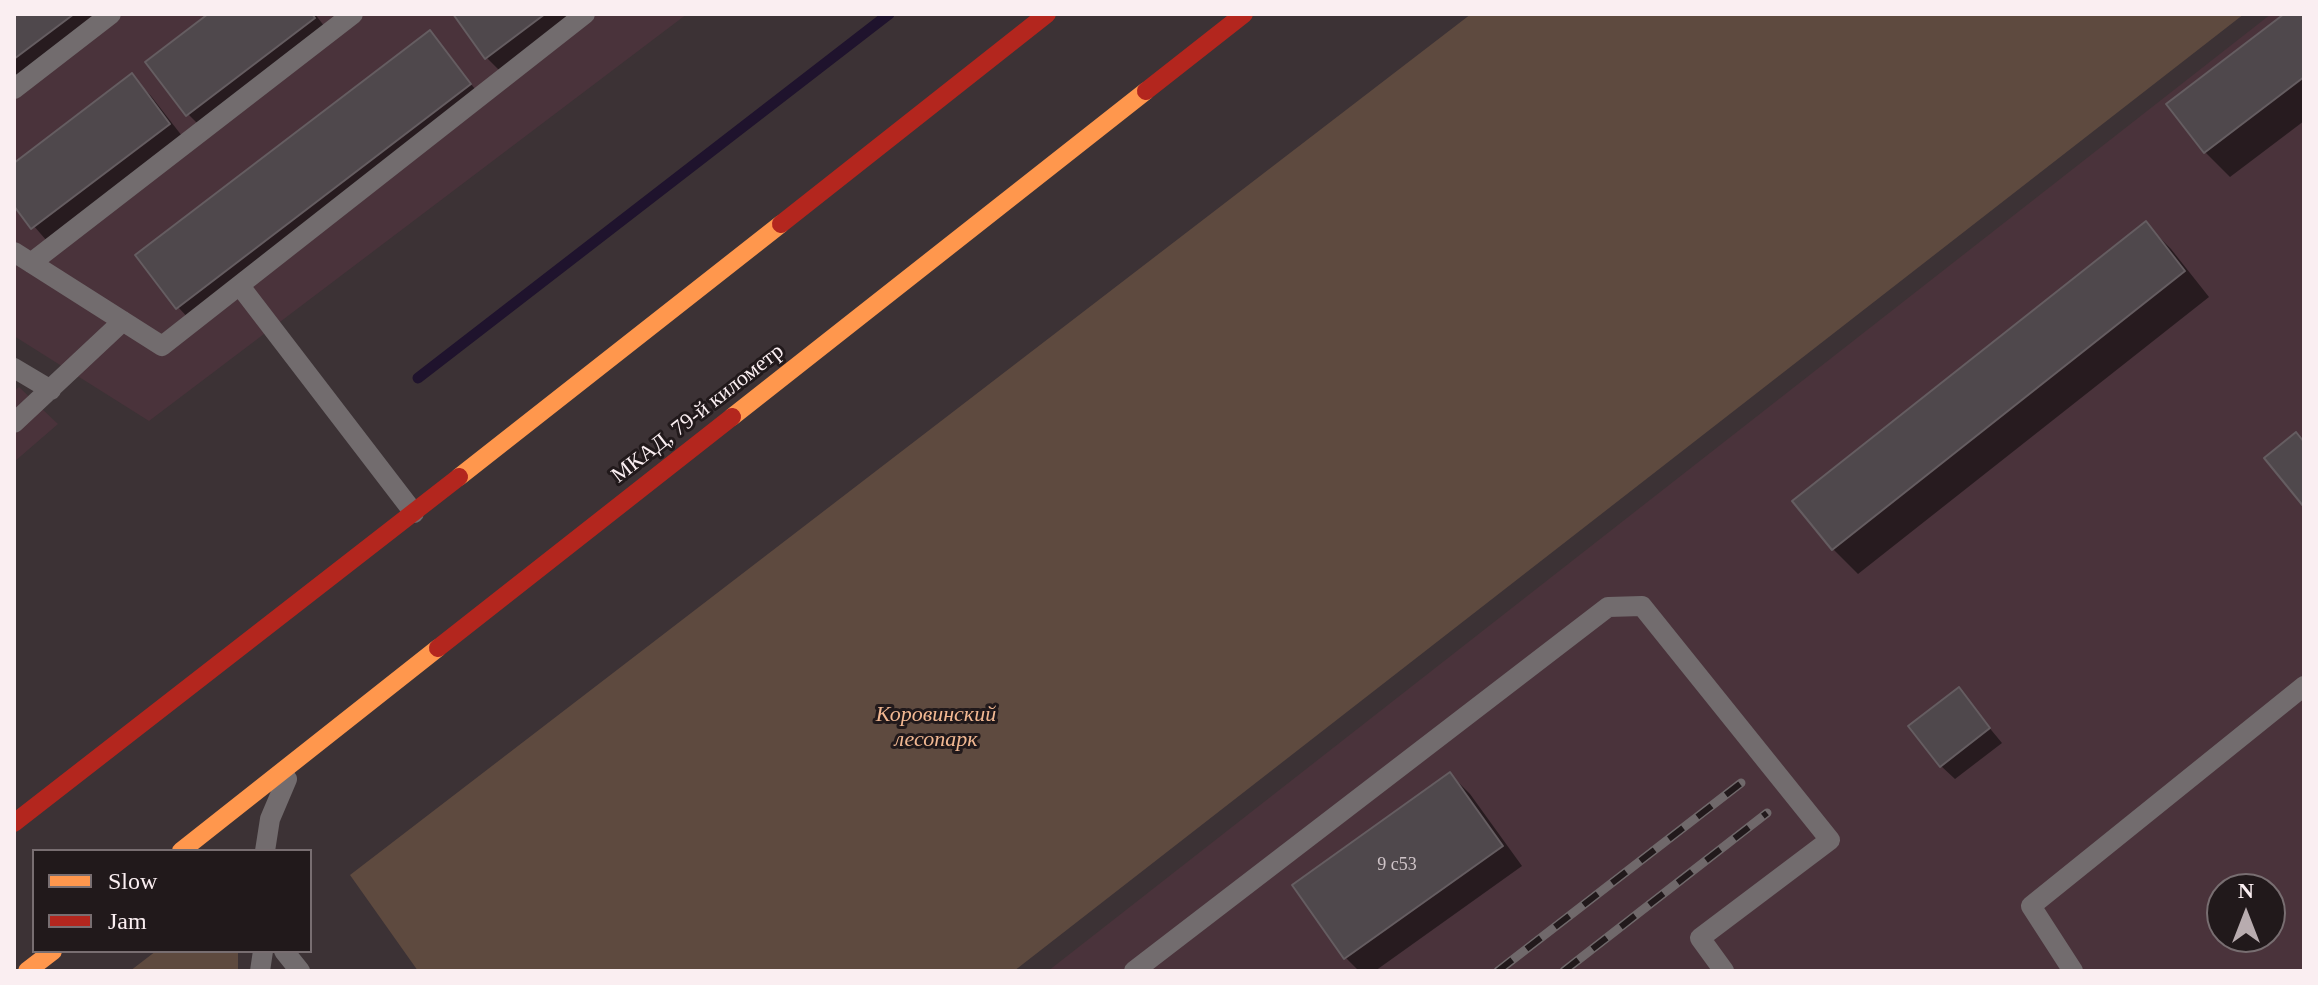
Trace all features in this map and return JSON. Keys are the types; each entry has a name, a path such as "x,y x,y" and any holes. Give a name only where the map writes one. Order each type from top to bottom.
{"highway":[{"path":"14,823 414,513 1047,14"},
{"name":"МКАД, 79-й километр","path":"184,849 1244,14"},
{"path":"27,971 50,953"}],"lane":[{"path":"14,89 111,14"},
{"path":"353,14 22,257 162,346 585,14"},
{"path":"240,286 414,513"},
{"path":"14,423 123,321"},
{"path":"14,368 51,390"},
{"path":"1134,971 1608,607 1642,606 1830,840 1700,938 1724,971"},
{"path":"2073,971 2031,906 2304,686"},
{"path":"265,849 270,819 295,762"},
{"path":"286,953 300,971"}],"shaded area":[{"path":"14,14 687,14 149,421 14,336"},
{"path":"2271,14 2304,14 2304,971 1048,971"},
{"path":"19,387 58,424 14,462 14,391"}],"green space":[{"name":"Коровинский лесопарк","path":"1471,14 2244,14 1014,971 418,971 350,875"},
{"path":"153,953 238,953 238,971 130,971"}],"building":[{"path":"14,14 74,14 14,59"},
{"path":"208,14 312,14 315,18 186,116 145,62"},
{"path":"453,14 545,14 485,59"},
{"path":"2284,14 2304,14 2304,77 2204,153 2166,104"},
{"path":"430,30 471,84 176,309 135,255"},
{"path":"132,73 170,124 31,229 14,206 14,163"},
{"path":"2146,221 2185,271 1832,550 1792,501"},
{"path":"2296,432 2304,442 2304,507 2264,458"},
{"path":"1959,687 1990,728 1940,767 1908,726"},
{"path":"1450,772 1503,846 1344,959 1292,885"}],"waterway":[{"path":"418,378 889,14"}],"railway":[{"path":"1498,971 1741,783"},
{"path":"1564,971 1767,813"}],"traffic: slow":[{"path":"732,417 1146,91"},
{"path":"459,477 781,224"},
{"path":"184,849 438,648"},
{"path":"27,971 50,953"}],"traffic: jam":[{"path":"781,224 1047,14"},
{"path":"1146,91 1244,14"},
{"path":"438,648 732,417"},
{"path":"14,823 459,477"}]}
